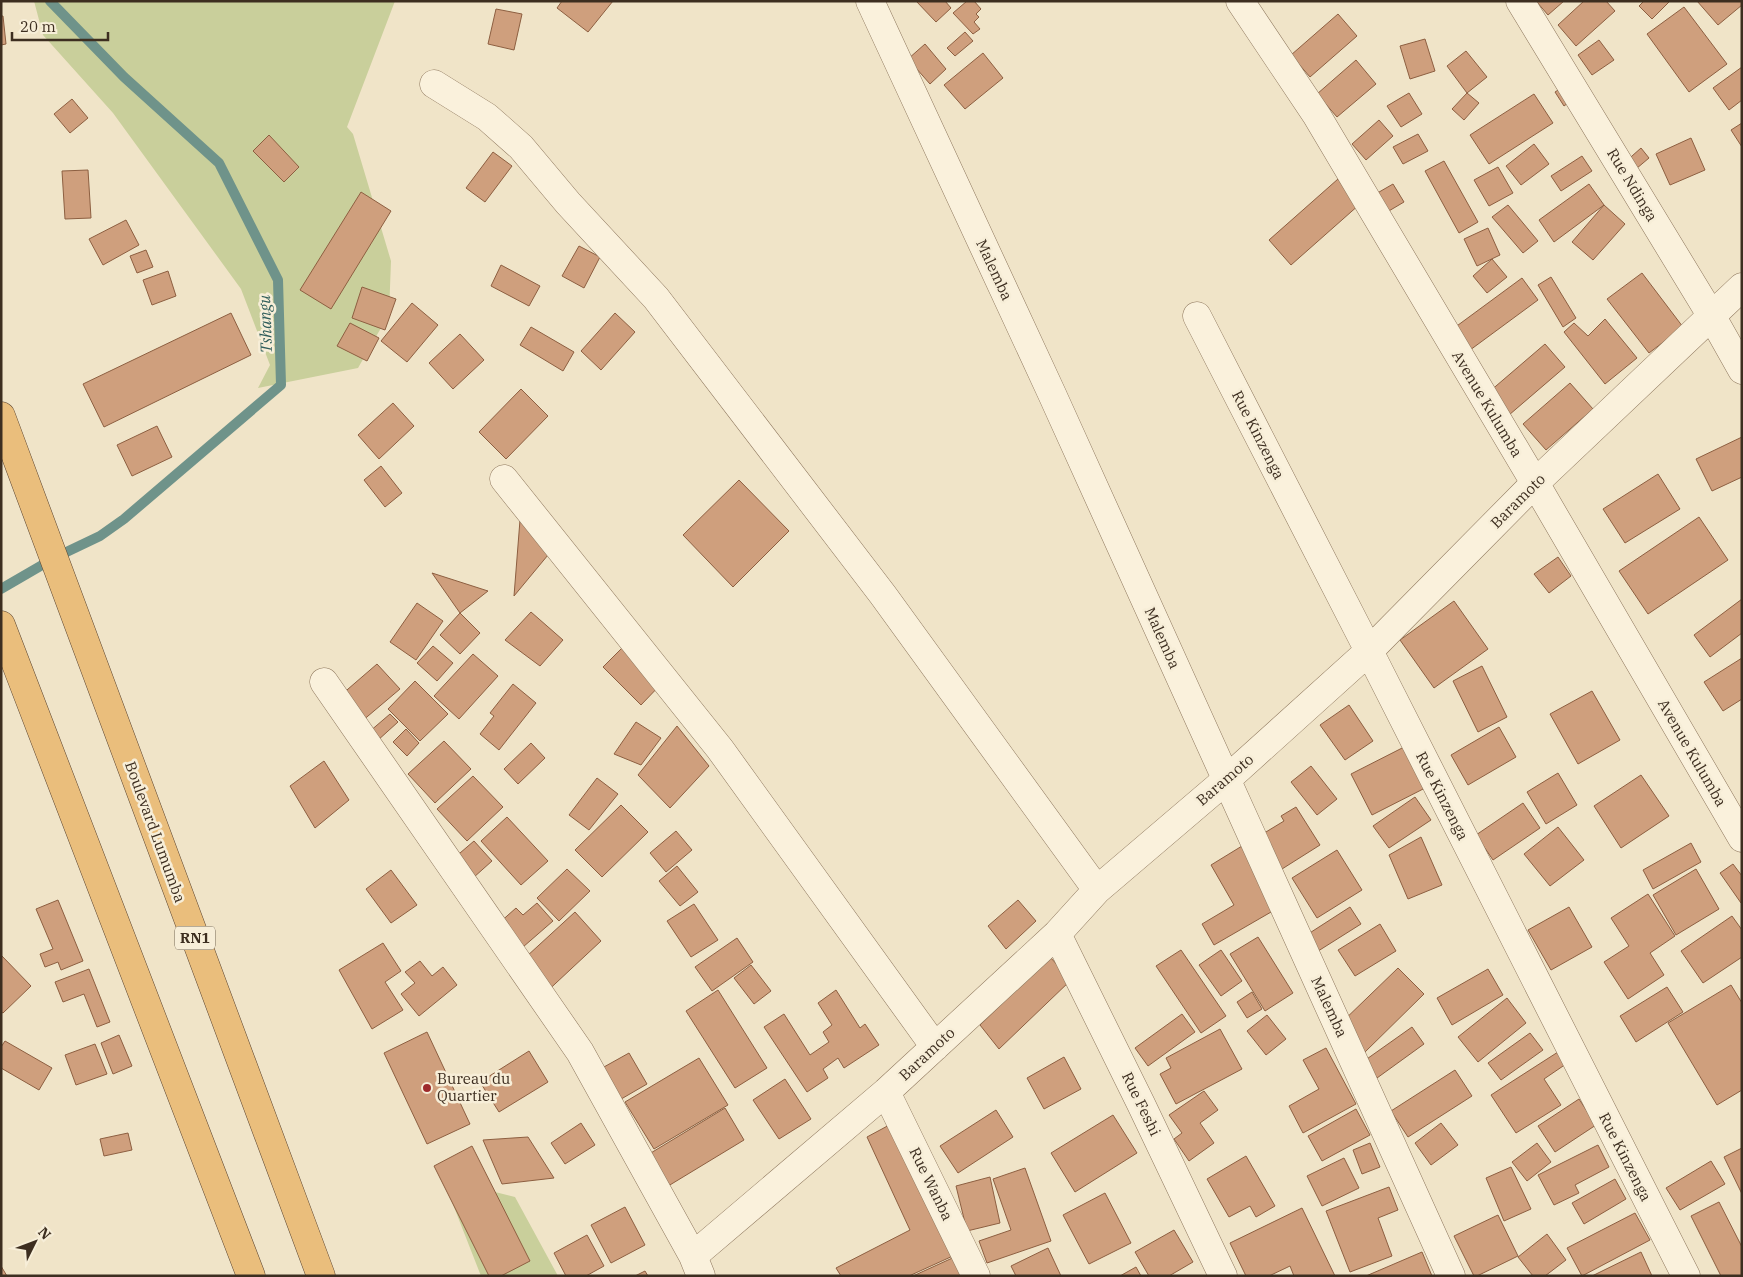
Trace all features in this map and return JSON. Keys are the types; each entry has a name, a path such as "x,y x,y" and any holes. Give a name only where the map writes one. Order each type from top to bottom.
{"highway":[{"name":"Boulevard Lumumba","path":"1,416 320,1276"},
{"path":"2,629 252,1276"}],"street":[{"name":"Malemba","path":"870,1 1056,403 1452,1276"},
{"name":"Avenue Kulumba","path":"1240,1 1317,116 1535,483 1742,838"},
{"name":"Rue Ndinga","path":"1520,1 1711,315 1742,370"},
{"path":"434,84 487,117 521,147 568,203 656,298 883,595 1097,890"},
{"name":"Baramoto","path":"697,1266 1057,934 1097,890 1226,780 1369,651 1535,483 1742,287"},
{"name":"Rue Kinzenga","path":"1197,316 1686,1276"},
{"path":"504,479 720,749 935,1047"},
{"path":"324,682 580,1052 697,1266"},
{"name":"Rue Feshi","path":"1057,934 1223,1276"},
{"name":"Rue Wanba","path":"886,1092 976,1276"}],"green space":[{"path":"34,1 395,1 347,127 353,134 391,261 389,314 358,368 258,388 270,365 241,289 113,113 43,35"},
{"path":"443,1179 515,1197 558,1276 481,1276"}],"building":[{"path":"562,1 613,1 588,32 557,8"},
{"path":"916,1 945,1 951,8 936,22"},
{"path":"967,1 974,1 981,9 976,14 979,17 974,22 980,29 973,34 953,13"},
{"path":"1536,1 1564,1 1548,15"},
{"path":"1584,1 1606,1 1615,11 1576,46 1558,25"},
{"path":"1644,1 1670,1 1652,19 1639,6"},
{"path":"1697,1 1742,1 1742,5 1718,25"},
{"path":"1684,7 1727,64 1689,92 1647,34"},
{"path":"496,9 522,14 514,50 488,44"},
{"path":"1338,14 1357,36 1310,77 1291,55"},
{"path":"1,16 3,16 6,44 1,45"},
{"path":"965,32 973,41 955,56 947,48"},
{"path":"1425,39 1435,71 1410,79 1400,46"},
{"path":"1599,40 1614,60 1592,75 1578,55"},
{"path":"925,44 946,69 930,84 908,59"},
{"path":"1466,51 1487,77 1467,93 1447,66"},
{"path":"983,53 1003,78 965,109 944,85"},
{"path":"1356,60 1376,84 1337,117 1317,94"},
{"path":"1742,67 1742,100 1729,110 1713,88"},
{"path":"1563,87 1572,100 1564,106 1555,92"},
{"path":"1409,93 1422,114 1401,127 1387,106"},
{"path":"1467,93 1479,103 1464,120 1452,109"},
{"path":"1534,94 1553,123 1489,164 1470,135"},
{"path":"72,99 88,118 70,133 54,114"},
{"path":"1379,120 1393,136 1366,160 1352,144"},
{"path":"1742,123 1742,147 1731,130"},
{"path":"1418,134 1428,151 1403,164 1393,147"},
{"path":"269,135 299,167 284,182 253,151"},
{"path":"1691,138 1705,170 1670,185 1656,154"},
{"path":"1534,144 1549,164 1521,185 1506,166"},
{"path":"1641,148 1649,158 1630,174 1623,164"},
{"path":"493,152 512,166 485,202 466,188"},
{"path":"1582,156 1592,171 1561,191 1551,176"},
{"path":"1444,161 1478,222 1459,233 1425,171"},
{"path":"1498,167 1513,193 1489,206 1474,180"},
{"path":"88,170 91,218 65,219 62,171"},
{"path":"1338,179 1360,204 1291,265 1269,240"},
{"path":"1393,184 1404,202 1377,218 1367,199"},
{"path":"1589,184 1604,205 1554,242 1539,220"},
{"path":"361,192 391,211 331,309 300,290"},
{"path":"1508,205 1538,241 1523,253 1492,217"},
{"path":"1604,205 1625,224 1593,260 1572,242"},
{"path":"126,220 139,245 103,265 89,239"},
{"path":"1488,228 1500,255 1477,266 1464,239"},
{"path":"579,246 600,257 584,288 562,276"},
{"path":"146,250 153,267 137,273 130,256"},
{"path":"1492,259 1507,277 1487,293 1473,276"},
{"path":"501,265 540,286 529,306 491,286"},
{"path":"168,271 176,296 152,305 143,280"},
{"path":"1642,273 1683,327 1649,353 1607,299"},
{"path":"1551,277 1576,318 1563,327 1538,285"},
{"path":"1522,278 1538,300 1466,353 1450,331"},
{"path":"362,287 396,299 385,330 352,318"},
{"path":"412,303 438,325 407,362 381,341"},
{"path":"231,313 251,355 104,427 83,384"},
{"path":"615,313 635,332 601,370 581,351"},
{"path":"1605,319 1637,358 1605,384 1564,332 1574,323 1588,336"},
{"path":"350,323 379,338 367,361 337,346"},
{"path":"531,327 574,352 563,371 520,345"},
{"path":"460,334 484,360 453,389 429,363"},
{"path":"1545,344 1565,367 1509,415 1489,392"},
{"path":"1570,383 1593,409 1546,450 1523,424"},
{"path":"521,389 548,416 506,459 479,432"},
{"path":"393,403 414,426 379,459 358,435"},
{"path":"157,426 172,457 132,476 117,445"},
{"path":"1742,437 1742,477 1712,491 1696,459"},
{"path":"381,466 402,493 385,507 364,480"},
{"path":"1658,474 1680,509 1625,543 1603,509"},
{"path":"739,480 789,531 733,587 683,535"},
{"path":"1699,517 1728,560 1648,614 1619,571"},
{"path":"520,520 548,555 514,596"},
{"path":"1558,557 1571,576 1549,593 1534,574"},
{"path":"432,573 488,591 460,613"},
{"path":"1742,599 1742,633 1710,657 1694,635"},
{"path":"1454,601 1488,649 1434,688 1400,640"},
{"path":"417,603 443,621 416,660 390,642"},
{"path":"531,612 563,640 540,666 505,640"},
{"path":"460,613 480,633 460,654 440,635"},
{"path":"625,645 663,682 641,705 603,667"},
{"path":"433,646 453,663 437,681 417,663"},
{"path":"473,654 498,676 459,719 434,696"},
{"path":"1742,658 1742,699 1723,711 1704,682"},
{"path":"377,664 400,689 355,727 333,702"},
{"path":"1482,666 1507,717 1478,732 1453,681"},
{"path":"415,681 448,714 420,741 388,709"},
{"path":"513,684 536,703 499,750 480,734 494,716 490,713"},
{"path":"1592,691 1620,740 1578,764 1550,714"},
{"path":"1349,705 1373,741 1345,760 1320,725"},
{"path":"390,714 398,722 377,741 369,732"},
{"path":"636,722 661,738 641,765 614,754"},
{"path":"677,726 709,766 670,808 638,775"},
{"path":"1499,727 1516,757 1468,785 1451,755"},
{"path":"406,729 419,743 407,756 393,742"},
{"path":"444,741 471,769 435,803 408,774"},
{"path":"531,743 545,758 518,784 504,769"},
{"path":"1410,744 1431,785 1372,815 1351,774"},
{"path":"324,761 349,800 315,828 290,786"},
{"path":"1311,766 1337,799 1317,815 1291,782"},
{"path":"1558,773 1577,805 1546,824 1527,792"},
{"path":"1641,775 1669,816 1621,848 1594,806"},
{"path":"473,776 503,807 467,841 437,809"},
{"path":"597,778 618,794 589,830 569,815"},
{"path":"1415,797 1431,820 1389,848 1373,826"},
{"path":"1523,803 1540,828 1493,860 1476,835"},
{"path":"621,805 648,832 602,877 575,850"},
{"path":"1296,807 1320,845 1282,869 1261,835 1284,821 1281,816"},
{"path":"507,817 548,861 521,885 481,841"},
{"path":"1558,827 1584,860 1550,886 1524,854"},
{"path":"676,831 692,850 666,872 650,853"},
{"path":"1421,837 1442,885 1408,899 1389,855"},
{"path":"474,841 492,861 464,886 446,865"},
{"path":"1691,843 1701,862 1653,889 1643,870"},
{"path":"1242,846 1278,908 1214,945 1202,924 1234,905 1211,865"},
{"path":"1337,850 1362,890 1317,918 1292,878"},
{"path":"1733,864 1742,876 1741,903 1720,873"},
{"path":"677,866 698,892 680,906 659,881"},
{"path":"567,869 590,891 559,921 537,898"},
{"path":"1696,869 1719,909 1676,935 1653,895"},
{"path":"391,870 417,905 391,923 366,889"},
{"path":"1648,894 1675,936 1650,953 1664,975 1628,999 1604,962 1629,946 1611,918"},
{"path":"58,900 83,961 61,970 58,962 45,967 40,954 53,949 36,909"},
{"path":"1018,900 1036,921 1006,949 988,926"},
{"path":"537,903 553,921 523,947 489,932 516,908 523,915"},
{"path":"694,904 718,940 691,957 667,921"},
{"path":"1350,907 1361,924 1315,953 1305,936"},
{"path":"1569,907 1592,947 1551,970 1528,930"},
{"path":"575,912 601,941 541,997 514,968"},
{"path":"1732,916 1742,930 1742,957 1703,983 1681,951"},
{"path":"1380,924 1396,951 1355,976 1338,950"},
{"path":"1258,937 1293,993 1265,1011 1230,954"},
{"path":"737,938 753,962 712,991 695,967"},
{"path":"383,943 401,971 385,982 403,1010 372,1029 339,970"},
{"path":"1181,950 1226,1016 1201,1033 1156,966"},
{"path":"1221,950 1242,981 1221,996 1199,965"},
{"path":"1,955 31,986 3,1013 1,1012"},
{"path":"1050,957 1071,980 999,1049 980,1025"},
{"path":"420,961 432,976 443,967 457,985 419,1016 401,994 415,983 405,972"},
{"path":"751,965 771,991 754,1004 734,978"},
{"path":"1398,968 1424,994 1364,1053 1338,1026"},
{"path":"89,969 110,1022 97,1027 84,994 63,1002 55,982"},
{"path":"1488,969 1503,995 1452,1025 1437,998"},
{"path":"1731,985 1742,1003 1742,1090 1717,1105 1668,1023"},
{"path":"1667,987 1683,1012 1636,1042 1620,1016"},
{"path":"718,990 767,1068 735,1088 686,1011"},
{"path":"836,990 860,1028 865,1024 879,1045 844,1068 838,1058 823,1069 828,1078 807,1092 764,1027 784,1014 810,1055 829,1042 823,1032 832,1025 818,1003"},
{"path":"1252,992 1262,1009 1247,1018 1237,1002"},
{"path":"1507,998 1526,1023 1478,1062 1458,1037"},
{"path":"1182,1014 1195,1032 1148,1066 1135,1048"},
{"path":"1267,1015 1286,1039 1266,1055 1247,1031"},
{"path":"1412,1027 1424,1044 1377,1078 1364,1061"},
{"path":"1220,1029 1242,1069 1176,1104 1160,1074 1171,1068 1166,1058"},
{"name":"Bureau du Quartier","path":"427,1032 470,1124 427,1144 384,1053"},
{"path":"1530,1033 1543,1050 1501,1080 1488,1063"},
{"path":"119,1035 132,1066 113,1074 101,1043"},
{"path":"5,1041 52,1068 39,1090 1,1068 1,1047"},
{"path":"95,1044 107,1074 76,1085 65,1055"},
{"path":"1326,1048 1356,1104 1303,1133 1289,1106 1319,1089 1303,1060"},
{"path":"529,1051 548,1082 499,1112 480,1082"},
{"path":"1558,1052 1566,1064 1544,1079 1561,1105 1516,1133 1491,1095"},
{"path":"629,1053 647,1084 604,1109 586,1077"},
{"path":"1064,1057 1081,1089 1044,1109 1027,1078"},
{"path":"699,1058 728,1105 654,1149 625,1102"},
{"path":"1455,1070 1472,1096 1408,1137 1391,1111"},
{"path":"785,1079 811,1119 779,1139 753,1100"},
{"path":"1204,1091 1218,1110 1200,1123 1214,1143 1189,1161 1174,1139 1182,1133 1169,1115"},
{"path":"1579,1099 1596,1125 1555,1152 1538,1126"},
{"path":"725,1108 744,1140 655,1194 636,1162"},
{"path":"1356,1109 1370,1135 1322,1161 1308,1136"},
{"path":"996,1110 1013,1137 958,1173 940,1146"},
{"path":"1113,1115 1137,1153 1075,1192 1051,1153"},
{"path":"581,1123 595,1145 565,1164 551,1143"},
{"path":"893,1123 955,1255 909,1276 841,1276 836,1268 910,1230 867,1137"},
{"path":"1441,1123 1458,1145 1431,1165 1415,1143"},
{"path":"128,1133 132,1150 104,1156 100,1139"},
{"path":"528,1137 554,1178 502,1184 483,1140"},
{"path":"1370,1143 1380,1167 1362,1174 1353,1150"},
{"path":"1537,1143 1551,1162 1527,1181 1512,1162"},
{"path":"1598,1145 1609,1167 1575,1185 1579,1193 1554,1205 1538,1175"},
{"path":"472,1146 530,1261 501,1276 489,1276 434,1166"},
{"path":"1742,1148 1742,1194 1724,1157"},
{"path":"1246,1156 1275,1206 1256,1217 1250,1206 1229,1217 1207,1179"},
{"path":"1344,1158 1359,1188 1322,1206 1307,1176"},
{"path":"1711,1161 1725,1184 1680,1210 1666,1188"},
{"path":"1511,1167 1531,1209 1504,1221 1486,1178"},
{"path":"1025,1168 1051,1241 987,1263 979,1241 1011,1230 993,1179"},
{"path":"990,1177 1000,1223 967,1231 956,1186"},
{"path":"1615,1179 1626,1199 1584,1224 1572,1203"},
{"path":"1389,1187 1398,1210 1378,1218 1392,1256 1350,1272 1326,1211"},
{"path":"1105,1193 1131,1243 1089,1264 1063,1215"},
{"path":"1719,1202 1742,1247 1742,1276 1721,1276 1691,1216"},
{"path":"625,1207 645,1245 611,1263 591,1225"},
{"path":"1302,1208 1335,1276 1294,1276 1290,1266 1269,1276 1246,1276 1230,1243"},
{"path":"1635,1213 1650,1240 1582,1276 1567,1248"},
{"path":"1498,1215 1518,1256 1474,1276 1454,1236"},
{"path":"1174,1230 1193,1262 1169,1276 1149,1276 1135,1252"},
{"path":"1547,1234 1566,1260 1545,1276 1533,1276 1518,1257"},
{"path":"587,1235 604,1266 586,1276 566,1276 554,1253"},
{"path":"1048,1248 1061,1276 1016,1276 1011,1266"},
{"path":"1422,1252 1432,1276 1366,1276"},
{"path":"1641,1252 1652,1276 1592,1276"},
{"path":"959,1255 968,1276 913,1276"},
{"path":"1,1266 7,1276 1,1276"},
{"path":"1136,1267 1141,1276 1120,1276"},
{"path":"645,1271 648,1276 635,1276"}],"waterway":[{"name":"Tshangu","path":"1,589 56,557 100,536 124,519 281,385 278,280 219,163 124,77 50,1"}],"place":[{"name":"Bureau du Quartier","path":"427,1088"}]}
